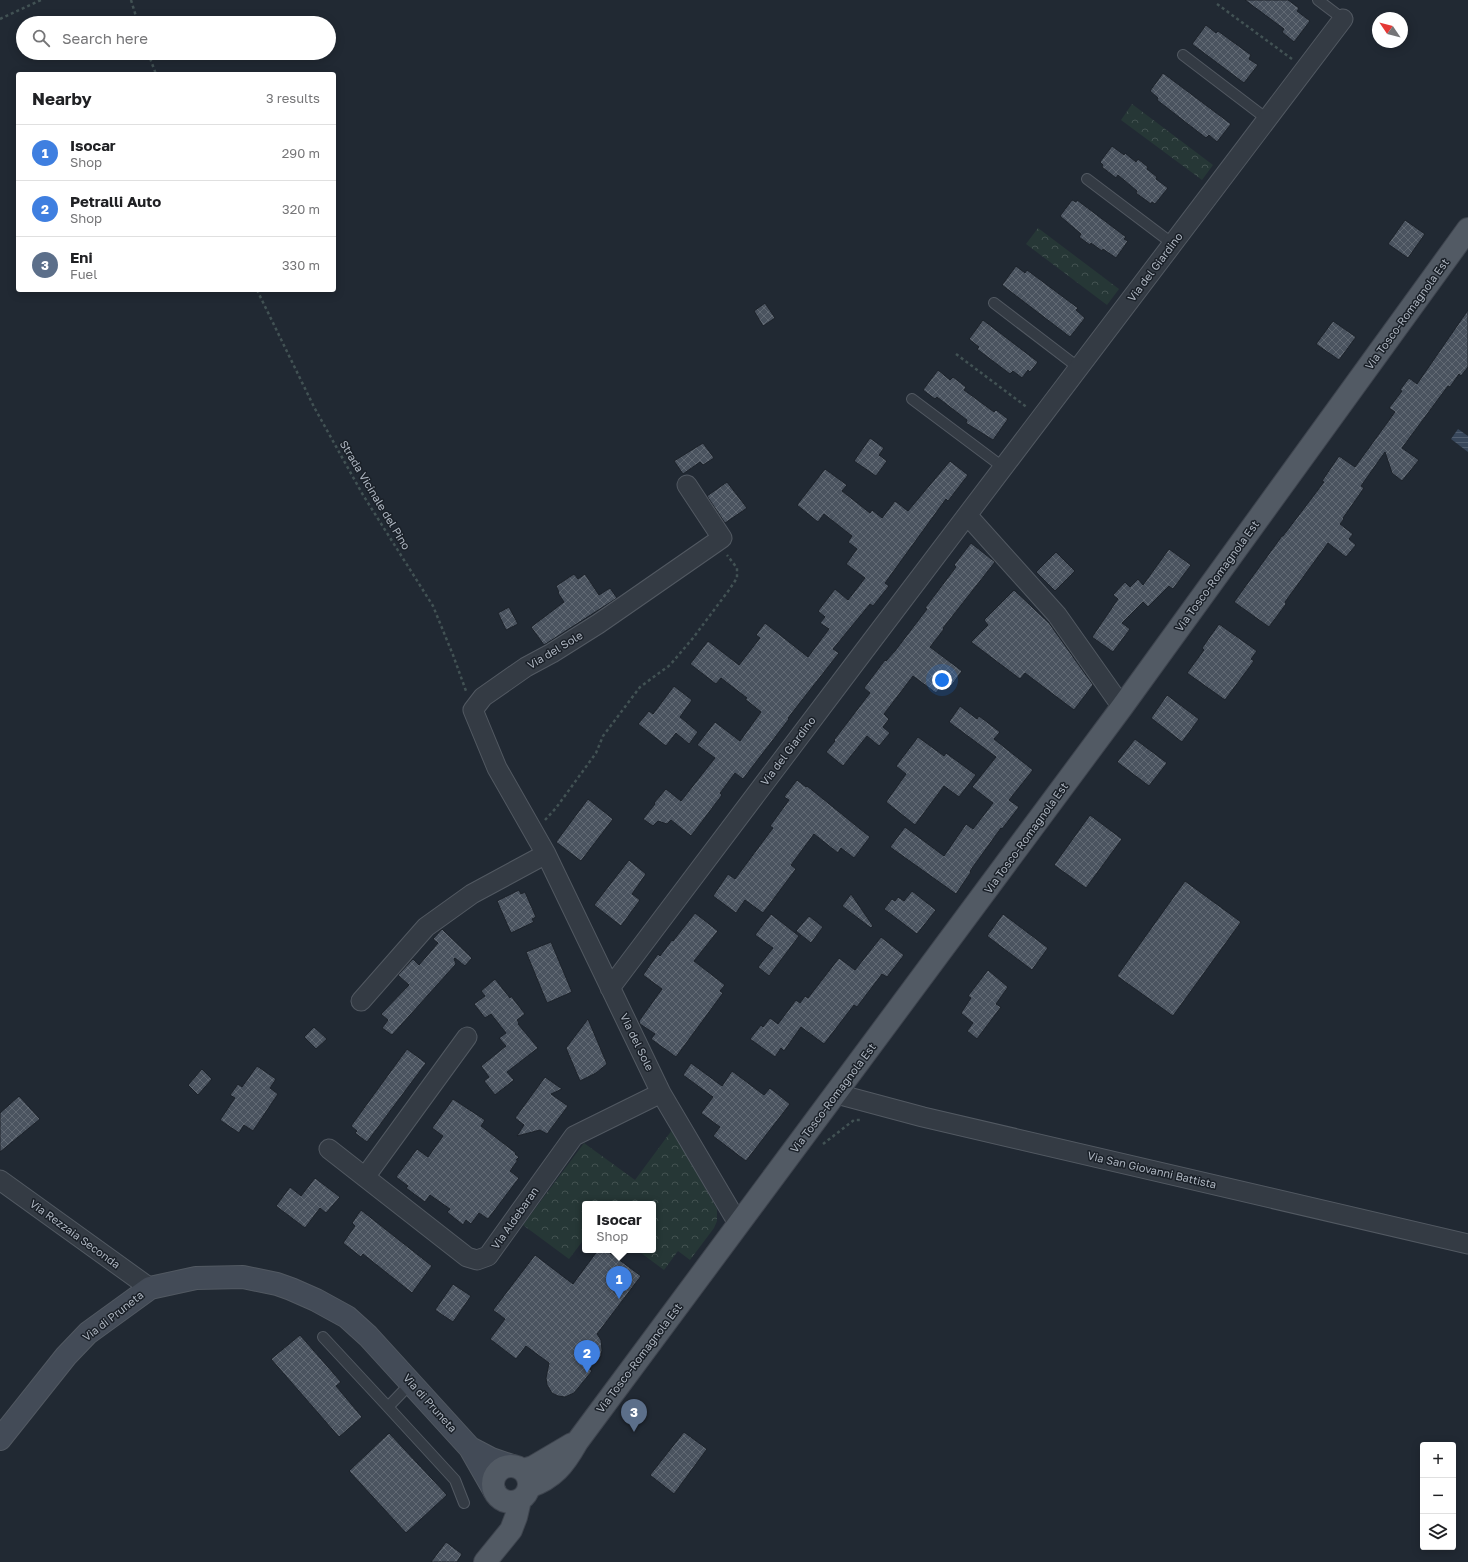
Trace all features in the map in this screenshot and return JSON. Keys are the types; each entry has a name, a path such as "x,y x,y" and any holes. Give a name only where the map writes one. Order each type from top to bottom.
{"main road":[{"name":"Via Tosco-Romagnola Est","path":"513,1485 538,1484 554,1474 567,1459 577,1442 837,1094 1122,707 1468,229"},
{"name":"Via di Pruneta","path":"0,1439 66,1356 88,1333 150,1288 196,1278 226,1276 243,1277 277,1284 291,1289 316,1300 347,1317 368,1336 470,1448 491,1459 513,1485"},
{"path":"491,1554 501,1518 513,1485"}],"street":[{"name":"Via del Giardino","path":"610,988 836,687 968,516 1343,19"},
{"path":"687,485 722,538 717,542"},
{"path":"968,516 1057,615 1122,707"},
{"name":"Via del Sole","path":"717,542 598,624 552,653 526,667 483,697 473,710 497,768 546,854 661,1093 739,1225"},
{"path":"361,1001 426,927 472,894 546,854"},
{"path":"365,1177 467,1037"},
{"name":"Via Aldebaran","path":"329,1149 467,1257 477,1260 488,1256 574,1136 661,1093"},
{"name":"Via San Giovanni Battista","path":"837,1094 922,1117 1468,1244"},
{"name":"Via Rezzaia Seconda","path":"0,1180 150,1288"}],"lane":[{"path":"1318,0 1343,19"},
{"path":"1182,55 1267,119"},
{"path":"1087,179 1172,244"},
{"path":"994,303 1079,368"},
{"path":"912,398 1004,468"},
{"path":"323,1337 455,1480 464,1503"},
{"path":"388,1407 411,1383"}],"path":[{"path":"0,19 41,0"},
{"path":"131,0 136,16"},
{"path":"1217,4 1305,69"},
{"path":"151,60 155,72"},
{"name":"Strada Vicinale del Pino","path":"258,292 314,407 363,495 433,606 473,710"},
{"path":"956,354 1041,418"},
{"path":"534,832 556,808 596,753 603,736 640,687 670,664 693,638 737,578 737,568 717,542"},
{"path":"801,1141 811,1148 818,1147 836,1136 854,1120 862,1120"}],"green space":[{"path":"1132,104 1213,165 1202,180 1121,120"},
{"path":"1038,228 1119,289 1107,305 1026,244"},
{"path":"672,1130 717,1209 717,1221 714,1228 690,1260 678,1251 664,1270 641,1253 656,1253 656,1201 582,1201 582,1242 569,1259 523,1225 584,1143 635,1180"}],"water":[{"path":"1458,429 1468,436 1468,452 1451,439"}],"building":[{"path":"1245,0 1288,0 1299,8 1297,11 1310,21 1294,42 1282,32 1284,29"},
{"path":"1206,25 1216,33 1218,31 1251,55 1249,59 1258,65 1244,83 1192,44"},
{"path":"1163,73 1231,124 1217,142 1209,135 1206,138 1157,100 1158,98 1150,91"},
{"path":"1112,146 1124,155 1125,153 1136,162 1138,159 1157,177 1156,179 1168,188 1155,204 1152,202 1151,204 1136,193 1137,191 1118,175 1116,178 1102,167 1103,165 1100,162"},
{"path":"1072,200 1076,202 1077,200 1126,237 1124,239 1128,241 1116,258 1103,249 1102,251 1091,243 1090,245 1079,237 1081,234 1060,216"},
{"path":"1405,220 1425,234 1408,258 1388,244"},
{"path":"1016,266 1025,273 1027,270 1078,308 1076,310 1085,318 1070,337 1002,285"},
{"path":"765,303 775,318 763,326 754,311"},
{"path":"1468,310 1468,367 1461,376 1459,374 1450,387 1448,386 1402,448 1419,460 1402,481 1392,473 1385,452 1361,486 1364,488 1340,524 1353,534 1349,539 1356,545 1346,557 1328,543 1285,602 1286,604 1269,627 1234,602 1324,482 1322,481 1339,456 1355,467 1395,412 1389,408 1402,391 1400,390 1409,378 1417,384"},
{"path":"983,320 1038,362 1030,372 1028,370 1022,378 1013,371 1010,374 977,349 979,347 969,339"},
{"path":"1333,321 1356,337 1339,360 1316,344"},
{"path":"938,370 950,380 953,377 966,387 964,390 994,412 996,410 1008,419 993,440 966,423 967,420 937,397 935,399 923,390"},
{"path":"870,438 884,448 879,455 887,461 876,476 854,461"},
{"path":"703,443 714,458 703,465 700,462 683,474 674,461"},
{"path":"950,461 968,475 948,501 946,499 885,583 889,586 873,606 870,604 833,649 839,653 743,779 735,773 720,793 722,795 691,836 671,820 667,824 658,821 653,826 643,819 666,789 681,801 715,758 697,745 715,722 740,741 761,712 745,699 747,698 721,678 716,684 690,664 708,641 739,665 760,638 756,635 765,623 808,657 829,629 820,623 825,617 818,611 835,589 848,600 865,578 846,564 857,549 848,542 852,536 824,514 818,522 797,505 825,469 847,485 842,491 870,513 872,510 882,518 895,501 908,511"},
{"path":"727,482 747,508 725,523 707,496"},
{"path":"971,543 995,562 943,628 944,629 930,647 962,671 951,686 945,681 936,693 913,676 884,714 889,719 883,727 890,733 879,746 867,736 843,766 826,752 870,693 864,688 927,609 925,608 956,567 954,565"},
{"path":"1169,549 1191,565 1173,589 1169,586 1148,607 1143,602 1122,623 1130,629 1113,652 1092,637 1118,599 1113,595 1125,582 1130,587 1138,579 1143,585"},
{"path":"1056,552 1075,571 1055,591 1036,572"},
{"path":"574,574 578,579 585,574 599,595 610,588 617,598 544,645 531,627 564,602 558,593 559,592 556,586"},
{"path":"1014,590 1049,623 1093,685 1074,710 1025,673 1020,679 971,642 988,625 984,620"},
{"path":"509,607 518,624 506,630 498,613"},
{"path":"1219,624 1257,651 1251,659 1254,661 1225,700 1187,673 1204,650 1202,648"},
{"path":"674,686 692,700 680,717 698,732 689,744 676,733 666,746 638,724 649,711 653,714"},
{"path":"1167,695 1199,719 1182,742 1151,718"},
{"path":"960,706 977,719 979,716 1000,732 994,739 1033,770 1009,800 1019,807 1002,829 1001,828 970,871 971,872 956,894 890,847 905,827 944,856 966,824 973,829 993,803 972,787 996,757 949,722"},
{"path":"918,737 944,756 946,753 976,775 959,797 944,786 915,825 886,802 906,774 896,766"},
{"path":"1135,739 1167,763 1149,786 1117,762"},
{"path":"797,780 806,787 807,786 870,837 854,858 841,848 838,853 814,834 791,865 796,869 763,913 745,900 736,913 713,896 728,874 735,879 773,828 770,826 789,800 784,797"},
{"path":"588,799 613,819 581,861 556,842"},
{"path":"1090,815 1122,839 1086,888 1054,865"},
{"path":"629,860 646,874 632,894 640,900 621,926 594,905"},
{"path":"1185,881 1241,922 1173,1016 1117,976"},
{"path":"519,890 521,894 525,892 536,917 532,919 534,922 511,933 497,901"},
{"path":"912,891 936,910 917,934 884,909 892,899 895,901 898,897 904,901"},
{"path":"851,894 873,926 871,928 842,906"},
{"path":"695,913 718,931 694,961 725,985 720,991 723,993 676,1057 651,1039 655,1034 640,1024 639,1021 662,989 643,975 658,954 660,956"},
{"path":"771,914 799,936 769,976 758,967 773,948 755,935"},
{"path":"1003,914 1048,948 1032,970 987,936"},
{"path":"809,916 823,927 811,943 796,931"},
{"path":"442,929 472,958 465,966 455,958 456,964 392,1035 382,1028 388,1020 381,1014 409,985 398,975 413,959 419,965 438,943 433,939"},
{"path":"881,937 904,955 887,977 882,974 857,1007 854,1005 824,1044 801,1027 784,1051 781,1048 775,1057 750,1039 761,1025 763,1027 770,1018 778,1024 796,1000 800,1003 805,996 808,998 839,958 855,970"},
{"path":"551,942 572,992 547,1003 526,952"},
{"path":"988,970 1008,987 996,1004 1001,1007 977,1039 967,1031 973,1023 961,1013 971,998 968,996"},
{"path":"495,979 525,1014 517,1020 519,1023 518,1024 538,1048 507,1072 514,1080 495,1095 484,1081 489,1077 481,1066 506,1046 499,1038 506,1033 491,1014 485,1018 474,1004 485,996 481,991"},
{"path":"588,1019 607,1064 596,1073 580,1081 566,1048"},
{"path":"314,1027 327,1039 316,1049 304,1037"},
{"path":"407,1049 426,1063 367,1142 355,1133 357,1131 351,1126"},
{"path":"691,1063 722,1086 732,1071 764,1095 770,1088 790,1104 746,1161 713,1136 720,1127 701,1113 713,1097 683,1075"},
{"path":"257,1066 276,1079 270,1088 278,1094 253,1131 244,1125 239,1133 220,1120 235,1098 230,1095 238,1084 242,1087"},
{"path":"202,1069 212,1079 198,1095 188,1085"},
{"path":"545,1077 562,1089 551,1094 568,1106 547,1134 540,1130 517,1136 524,1125 515,1118"},
{"path":"19,1096 40,1119 0,1152 0,1113"},
{"path":"453,1099 485,1120 481,1126 516,1153 515,1154 519,1157 510,1171 519,1178 488,1219 479,1213 471,1224 466,1220 463,1225 447,1212 450,1209 430,1195 425,1202 406,1188 408,1186 396,1177 417,1149 428,1157 443,1136 432,1128"},
{"path":"315,1178 340,1197 326,1213 320,1208 305,1228 276,1206 290,1187 301,1196"},
{"path":"361,1210 432,1266 412,1293 363,1254 361,1257 343,1243 355,1226 352,1223"},
{"path":"596,1253 610,1253 641,1276 597,1334 601,1340 602,1350 601,1356 590,1369 592,1371 574,1393 565,1397 552,1393 547,1385 546,1378 549,1363 526,1346 516,1359 490,1339 505,1319 493,1310 535,1255 573,1284"},
{"path":"453,1284 471,1296 453,1322 435,1310"},
{"path":"300,1335 341,1382 336,1386 362,1417 339,1437 271,1359"},
{"path":"684,1432 707,1449 674,1494 650,1475"},
{"path":"389,1433 447,1495 406,1533 349,1471"},
{"path":"446,1542 462,1554 457,1562 431,1562"}],"place":[{"name":"Isocar","path":"619,1299"},
{"name":"Petralli Auto","path":"587,1373"},
{"name":"Eni","path":"634,1432"}]}
